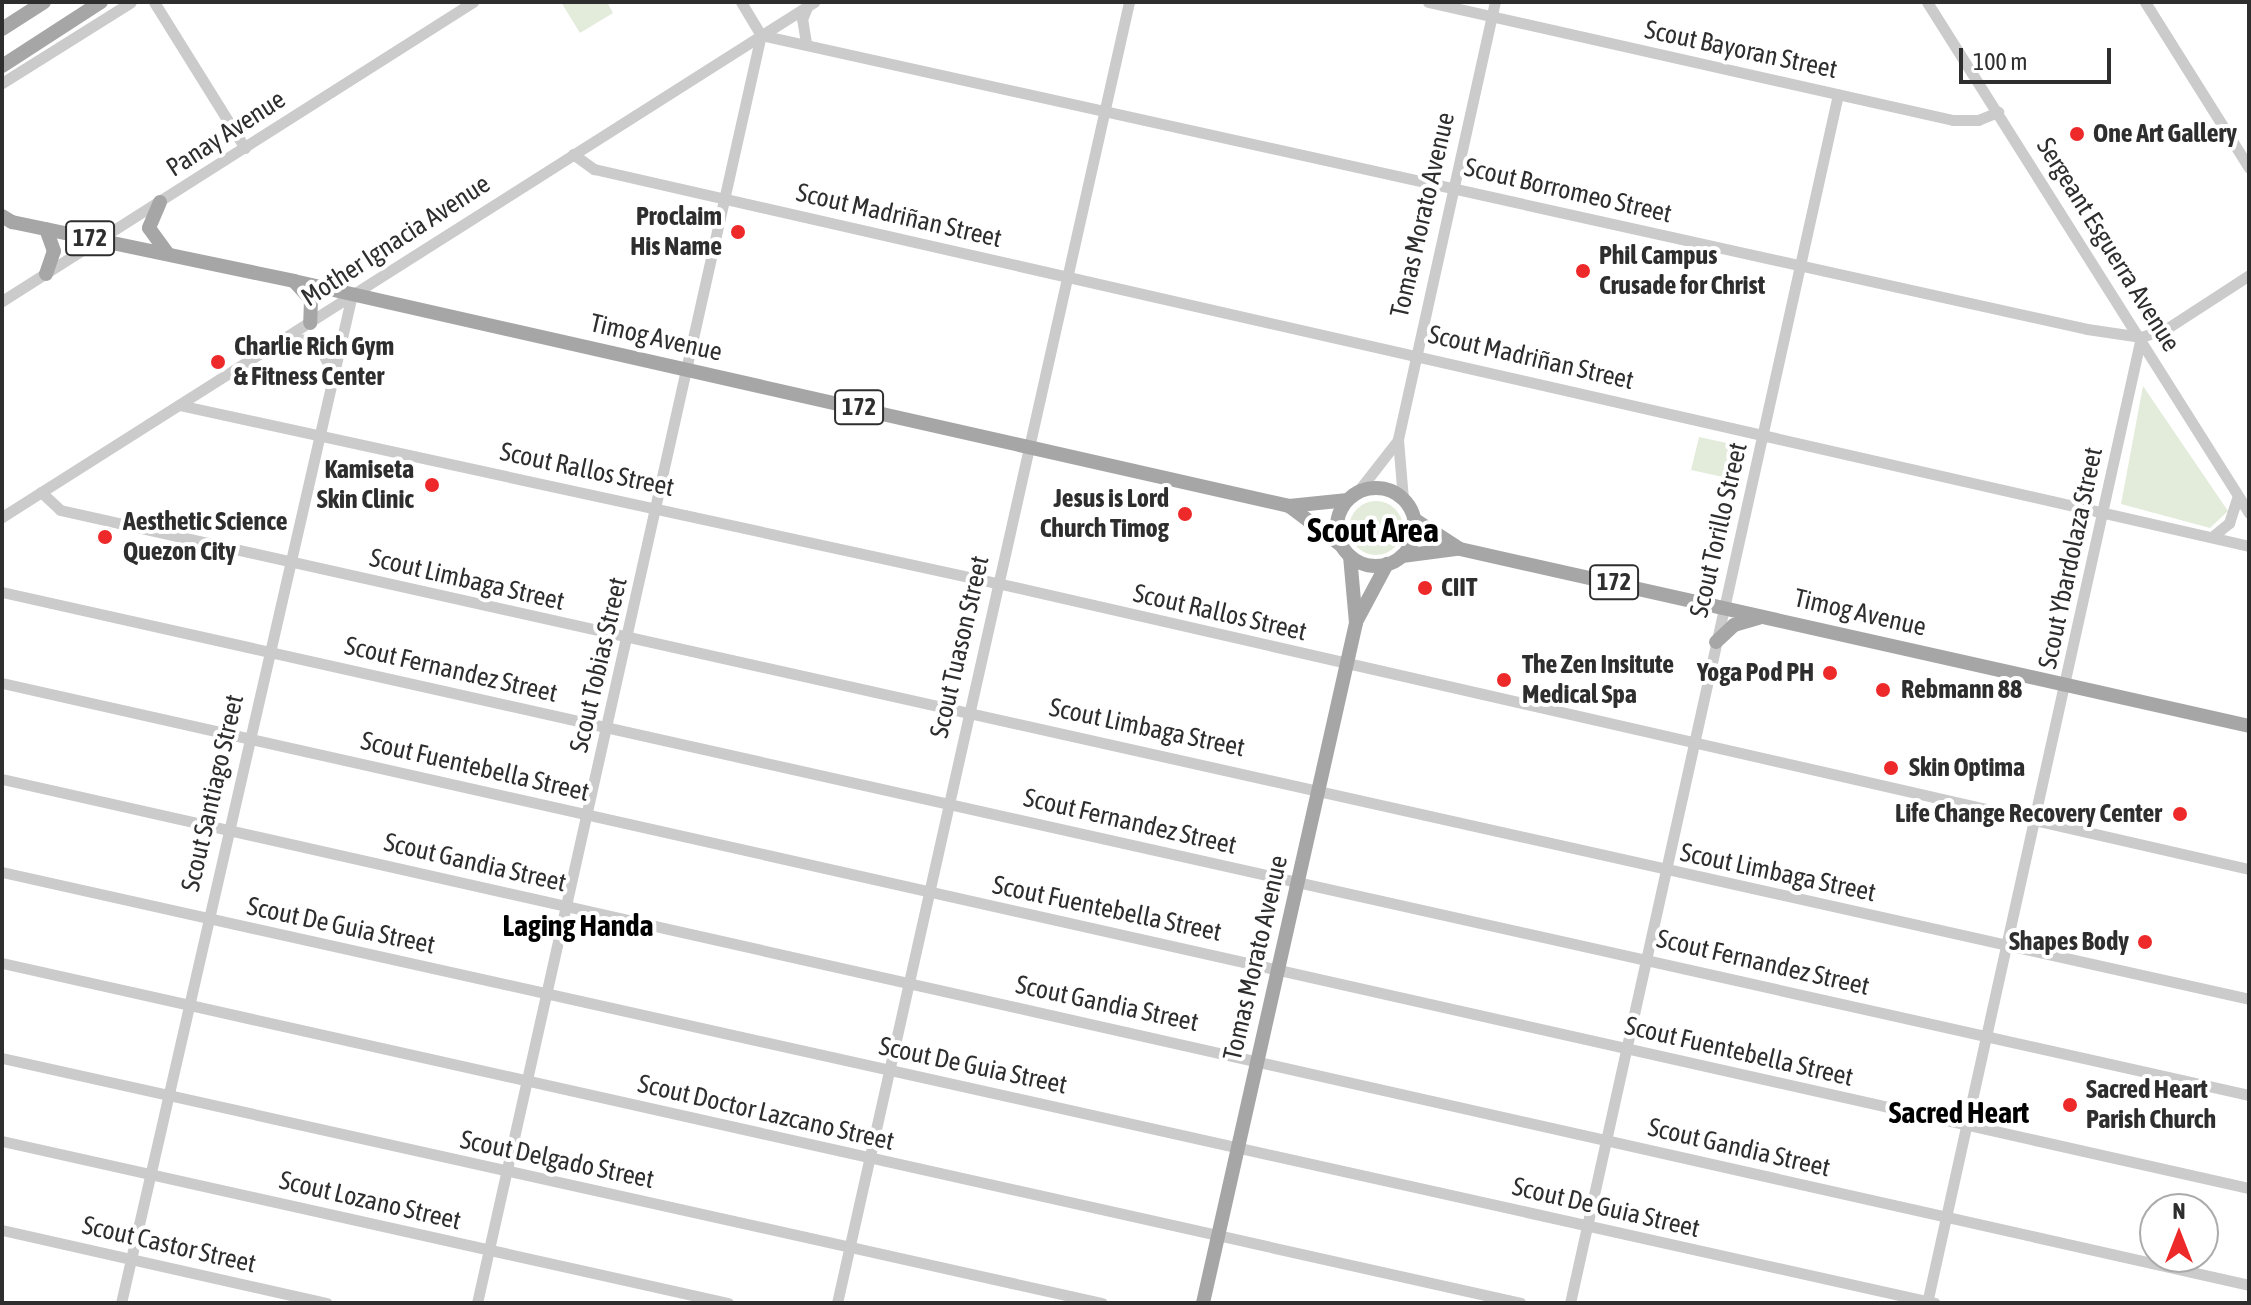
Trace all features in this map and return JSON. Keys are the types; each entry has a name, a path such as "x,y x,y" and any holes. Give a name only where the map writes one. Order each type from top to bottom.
{"main road":[{"path":"2,29 44,2"},
{"path":"2,66 101,2"},
{"path":"160,202 149,228 168,254"},
{"name":"Timog Avenue","path":"5,221 294,281 1289,506 1352,497"},
{"path":"46,229 54,251 46,274"},
{"path":"294,281 311,300 310,323"},
{"name":"172","path":"1352,497 1382,489 1403,499 1414,519"},
{"path":"1346,550 1337,522 1352,497"},
{"name":"Timog Avenue","path":"1289,506 1346,550"},
{"path":"1402,556 1412,542 1414,519"},
{"name":"Timog Avenue","path":"1414,519 1460,549"},
{"name":"Timog Avenue","path":"1402,556 1460,549 2249,726"},
{"name":"172","path":"1346,550 1367,565 1387,564 1402,556"},
{"name":"Tomas Morato Avenue","path":"1346,550 1356,623"},
{"name":"Tomas Morato Avenue","path":"1203,1303 1356,623 1387,564"},
{"path":"1716,642 1738,623 1767,616"}],"street":[{"path":"2,83 131,2"},
{"path":"154,2 245,148"},
{"name":"Panay Avenue","path":"2,301 473,2"},
{"path":"741,2 761,35"},
{"name":"Scout Tuason Street","path":"837,1303 1129,2"},
{"name":"Scout Bayoran Street","path":"1428,2 1953,120 1978,120 1998,112"},
{"name":"Tomas Morato Avenue","path":"1403,499 1398,439 1495,2"},
{"name":"Sergeant Esguerra Avenue","path":"1927,2 2141,337 2249,513"},
{"path":"2145,2 2249,168"},
{"path":"806,43 802,19 811,4"},
{"name":"Mother Ignacia Avenue","path":"2,517 811,4"},
{"name":"Scout Borromeo Street","path":"761,35 1802,266 2141,337"},
{"name":"Scout Tobias Street","path":"477,1303 589,814 761,35"},
{"name":"Scout Torillo Street","path":"1570,1303 1838,94"},
{"name":"Scout Madriñan Street","path":"573,154 594,169 726,200 1764,432 2249,546"},
{"path":"2141,337 2166,329 2249,275"},
{"name":"Scout Santiago Street","path":"121,1303 287,561 352,294"},
{"name":"Scout Ybardolaza Street","path":"1930,1302 1946,1217 2141,337"},
{"path":"285,338 316,341 332,371"},
{"name":"Scout Rallos Street","path":"179,405 997,583 1346,666 2249,869"},
{"name":"Tomas Morato Avenue","path":"1352,497 1398,439"},
{"name":"Scout Limbaga Street","path":"41,492 60,510 627,639 1318,787 1665,871 2249,999"},
{"path":"2213,536 2229,523 2238,496"},
{"name":"Scout Fernandez Street","path":"2,592 2249,1095"},
{"name":"Scout Fuentebella Street","path":"2,683 2249,1188"},
{"name":"Scout Gandia Street","path":"2,779 1257,1059 2249,1285"},
{"name":"Scout De Guia Street","path":"2,872 1238,1145 1930,1302"},
{"name":"Scout Doctor Lazcano Street","path":"2,963 1520,1303"},
{"name":"Scout Delgado Street","path":"2,1058 1102,1303"},
{"name":"Scout Lozano Street","path":"2,1141 728,1303"},
{"name":"Scout Castor Street","path":"2,1230 327,1303"}],"green space":[{"path":"561,2 607,2 613,13 580,33"},
{"path":"2143,386 2228,511 2210,528 2121,504"},
{"path":"1699,437 1736,445 1742,454 1737,480 1691,470"},
{"path":"1376,501 1395,509 1403,528 1395,547 1376,555 1357,547 1349,528 1357,509"}],"place":[{"name":"One Art Gallery","path":"2077,134"},
{"name":"Proclaim His Name","path":"738,232"},
{"name":"Phil Campus Crusade for Christ","path":"1583,271"},
{"name":"Charlie Rich Gym & Fitness Center","path":"218,362"},
{"name":"Kamiseta Skin Clinic","path":"432,485"},
{"name":"Jesus is Lord Church Timog","path":"1185,514"},
{"name":"Aesthetic Science Quezon City","path":"105,537"},
{"name":"CIIT","path":"1425,588"},
{"name":"Yoga Pod PH","path":"1830,673"},
{"name":"The Zen Insitute Medical Spa","path":"1504,680"},
{"name":"Rebmann 88","path":"1883,690"},
{"name":"Skin Optima","path":"1891,768"},
{"name":"Life Change Recovery Center","path":"2180,814"},
{"name":"Shapes Body","path":"2145,942"},
{"name":"Sacred Heart Parish Church","path":"2070,1105"}],"district":[{"name":"Scout Area","path":"1373,530"},
{"name":"Laging Handa","path":"578,925"},
{"name":"Sacred Heart","path":"1959,1112"}]}
